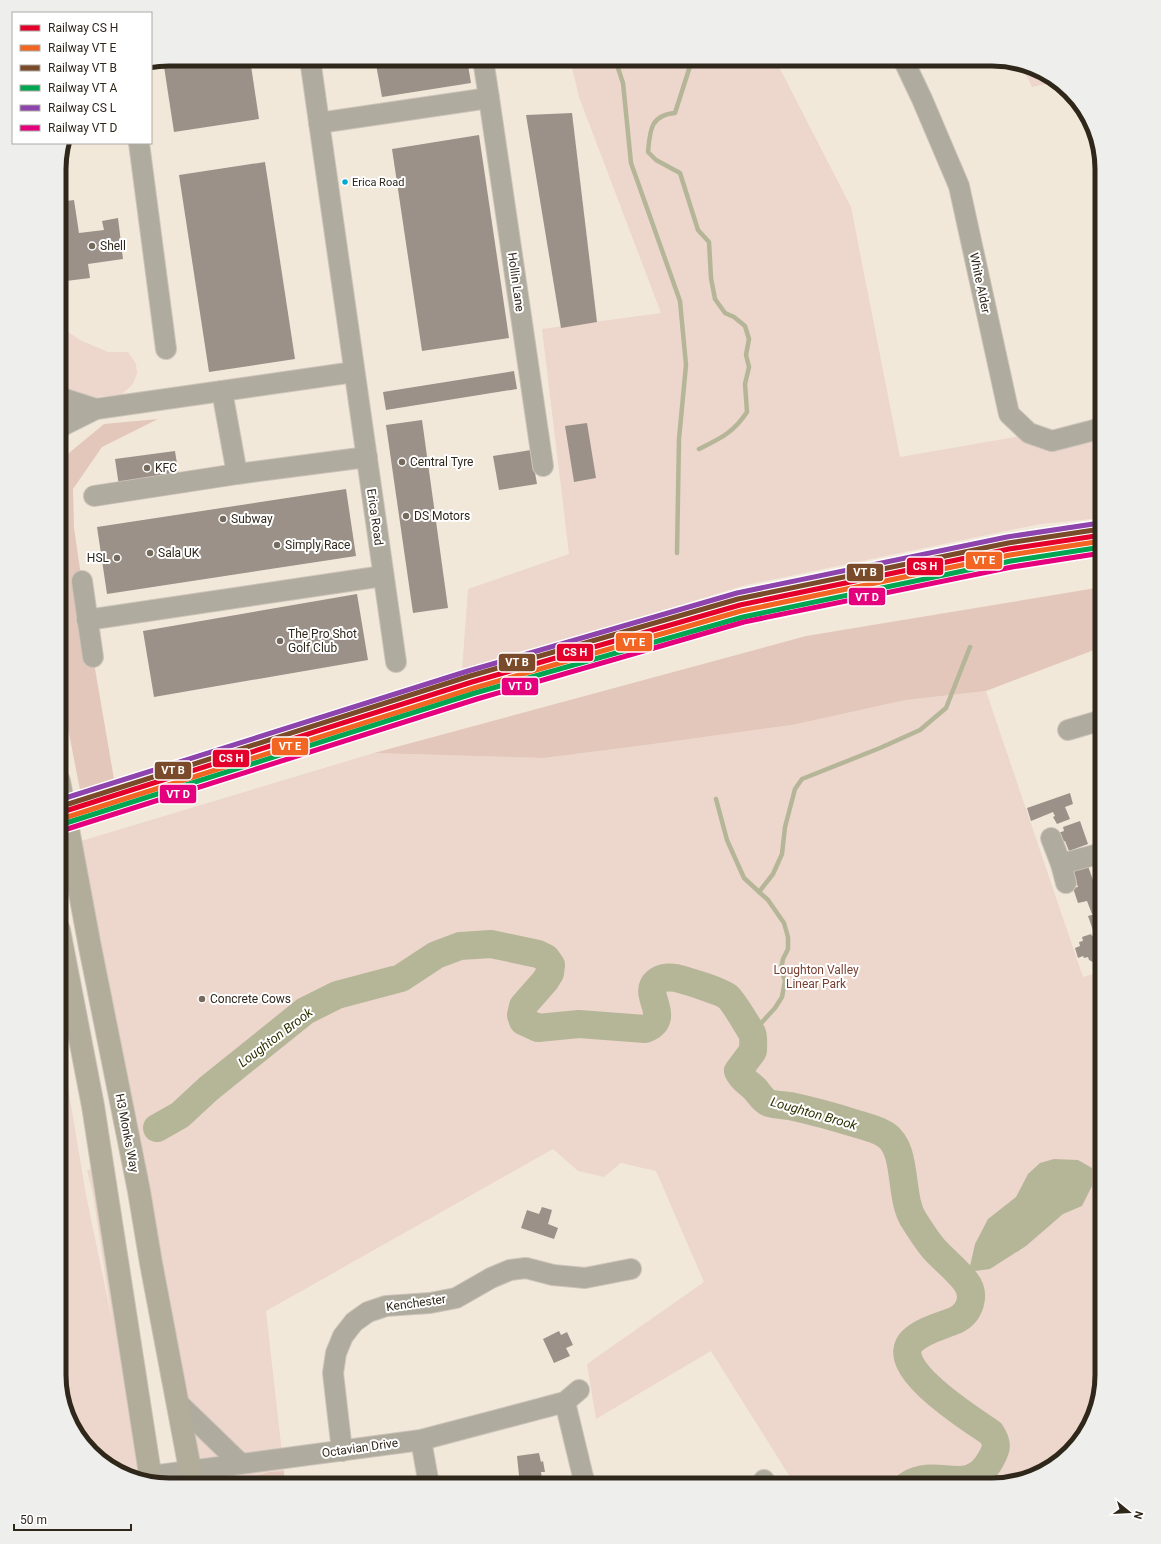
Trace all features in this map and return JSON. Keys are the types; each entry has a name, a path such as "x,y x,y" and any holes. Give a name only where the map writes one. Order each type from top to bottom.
{"main road":[{"name":"H3 Monks Way","path":"66,818 139,1191 151,1263 192,1478"},
{"path":"66,966 93,1106 151,1476"}],"street":[{"name":"Erica Road","path":"311,66 396,662"},
{"name":"Hollin Lane","path":"484,66 543,466"},
{"name":"White Alder","path":"906,66 922,99 959,186 1009,414 1029,433 1052,441 1095,430"},
{"path":"319,123 489,98"},
{"path":"139,144 166,349"},
{"path":"66,424 96,409 354,372"},
{"path":"222,391 237,474"},
{"path":"66,399 96,409"},
{"path":"94,496 237,474 367,457"},
{"path":"87,620 383,576"},
{"path":"82,581 93,657"},
{"path":"1068,730 1095,722"},
{"path":"1051,838 1061,864 1066,883"},
{"path":"1061,864 1095,855"},
{"name":"Kenchester","path":"342,1451 333,1373 336,1353 343,1336 354,1322 368,1312 386,1306 430,1303 456,1298 491,1278 510,1270 521,1268 553,1275 585,1278 631,1269"},
{"name":"Octavian Drive","path":"169,1478 192,1478 240,1463 421,1440 572,1396 584,1478"},
{"path":"179,1404 240,1463"},
{"path":"421,1440 427,1478"}],"green space":[{"path":"572,66 779,66 851,207 900,457 1095,423 1095,519 1040,524 746,585 462,671 468,589 569,554 542,329 661,313 579,97"},
{"path":"1025,72 1049,83 1032,87"},
{"path":"66,331 80,340 108,352 128,352 136,364 137,373 133,384 121,395 94,397 66,390"},
{"name":"Loughton Valley Linear Park","path":"986,691 1083,977 1095,973 1095,1375 1090,1408 1078,1432 1069,1443 1049,1461 1038,1467 1006,1477 791,1478 711,1351 596,1419 587,1364 704,1282 656,1171 621,1163 604,1177 578,1171 553,1149 266,1311 284,1471 269,1472 251,1478 192,1478 71,844 374,753 544,758 792,725 906,700"},
{"path":"66,1075 86,1195 112,1320 93,1195 87,1170 100,1168 150,1476 130,1470 106,1457 83,1432 71,1408 68,1395 66,1375"}],"shaded area":[{"path":"158,419 102,447 73,489 74,528 93,657 114,779 80,790 66,718 66,458 69,453 104,424"},
{"path":"1095,588 1095,650 986,691 906,700 792,725 544,758 374,753 806,636"},
{"path":"1054,1159 1078,1160 1092,1168 1092,1186 1082,1206 1063,1214 1026,1246 990,1269 975,1271 970,1266 975,1244 988,1219 1016,1197 1028,1174 1040,1163"},
{"path":"284,1471 284,1478 250,1478 269,1472"}],"building":[{"path":"164,66 251,66 259,119 174,132"},
{"path":"376,66 468,66 471,83 382,97"},
{"path":"572,113 597,322 561,328 526,115"},
{"path":"479,135 509,338 422,351 392,149"},
{"path":"265,162 295,359 209,372 179,175"},
{"name":"Shell","path":"74,200 79,233 104,230 102,221 118,218 123,259 88,264 90,278 66,281 66,201"},
{"path":"514,371 517,389 386,410 383,392"},
{"path":"422,420 448,608 413,613 386,425"},
{"path":"587,423 596,478 574,482 565,426"},
{"path":"531,450 537,484 499,490 493,456"},
{"name":"KFC","path":"175,451 179,477 119,486 115,459"},
{"path":"346,489 356,556 107,594 97,527"},
{"path":"357,594 368,660 154,697 143,631"},
{"path":"1070,793 1073,804 1065,807 1070,819 1057,824 1053,817 1055,816 1053,812 1031,821 1027,808"},
{"path":"1080,821 1088,844 1069,851 1065,841 1061,842 1058,833 1064,831 1063,827"},
{"path":"1088,866 1095,886 1095,913 1092,914 1087,901 1078,903 1073,888 1078,887 1073,871"},
{"path":"1095,914 1095,936 1088,916"},
{"path":"1091,934 1092,936 1095,936 1095,961 1089,960 1088,957 1084,958 1083,956 1078,958 1075,948 1080,946 1079,942 1083,941 1082,937"},
{"path":"542,1207 552,1210 548,1224 558,1228 554,1239 521,1228 527,1210 539,1214"},
{"path":"559,1331 561,1335 567,1332 573,1345 566,1348 570,1356 554,1363 543,1339"},
{"path":"539,1453 541,1462 543,1461 545,1472 541,1472 542,1478 519,1478 517,1456"}],"waterway":[{"path":"617,66 623,83 631,163 680,301 686,365 679,439 677,553"},
{"path":"690,66 675,113 667,114 661,117 653,125 648,152 656,160 680,173 698,230 709,242 711,278 715,299 725,313 734,317 745,326 749,339 746,355 749,367 745,384 747,412 737,425 726,434 699,449"},
{"path":"759,892 773,874 782,854 785,827 795,789 802,779 880,748 920,730 946,708 970,647"},
{"path":"716,799 727,840 744,878 768,900 784,923 788,937 788,949 783,959 781,969 785,981 782,997 775,1008 752,1033"},
{"name":"Loughton Brook","path":"157,1128 180,1115 208,1089 305,1011 337,995 401,978 436,955 460,946 491,944 538,954 546,958 551,965 550,973 523,1006 521,1015 523,1021 538,1028 579,1024 645,1029 653,1024 657,1019 652,993 653,987 658,980 674,978 712,989 728,997 753,1035 753,1051 738,1071 741,1077 754,1088 764,1100 776,1105 790,1106 824,1114 872,1128 886,1135 893,1142 898,1152 907,1201 915,1222 931,1246 959,1273 971,1292 970,1303 965,1313 961,1317 916,1337 912,1341 907,1352 911,1365 921,1378 935,1392 991,1433 995,1440 995,1452 991,1459 982,1471 970,1478"}],"railway":[{"path":"738,624 922,582 1095,553"}],"transit line":[{"path":"66,798 468,671 737,593 1007,537 1095,524"},
{"path":"66,805 470,676 738,599 1008,543 1095,530"},
{"path":"66,811 472,682 740,605 1009,549 1095,536"},
{"path":"66,817 474,688 741,611 1010,555 1095,542"},
{"path":"66,823 475,693 743,617 1011,561 1095,548"},
{"path":"66,829 477,699 744,622 1012,567 1095,554"}],"place":[{"name":"Erica Road","path":"345,182"},
{"name":"Shell","path":"92,246"},
{"name":"Central Tyre","path":"402,462"},
{"name":"KFC","path":"147,468"},
{"name":"DS Motors","path":"406,516"},
{"name":"Subway","path":"223,519"},
{"name":"Simply Race","path":"277,545"},
{"name":"Sala UK","path":"150,553"},
{"name":"HSL","path":"117,558"},
{"name":"The Pro Shot Golf Club","path":"280,641"},
{"name":"Concrete Cows","path":"202,999"}]}
